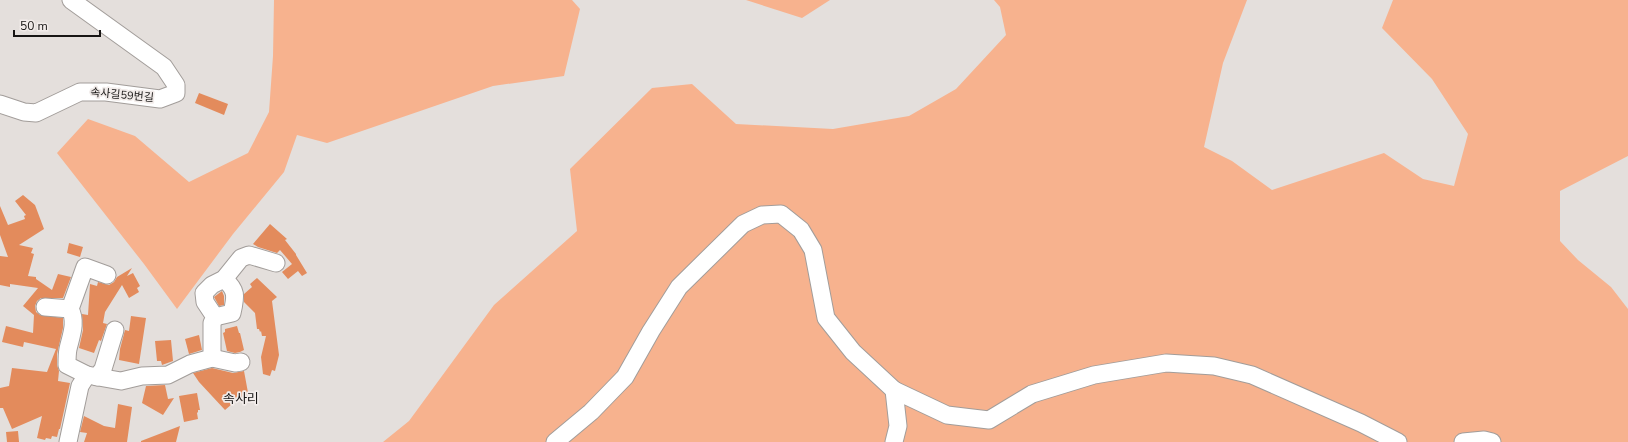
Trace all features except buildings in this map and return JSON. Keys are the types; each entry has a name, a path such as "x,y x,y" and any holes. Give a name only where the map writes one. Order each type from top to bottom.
{"street":[{"name":"속사길59번길","path":"0,104 24,112 36,113 80,92 106,92 160,99 176,93 176,85 164,67 71,0"},
{"path":"555,442 591,412 625,377 651,331 679,287 744,224 762,215 781,214 801,230 813,250 826,318 853,352 894,390 948,415 989,420 1032,394 1094,375 1166,362 1214,366 1252,375 1361,423 1398,442"},
{"path":"215,317 205,302 204,293 212,285 224,278 241,258 249,255 276,263"},
{"path":"107,275 85,267 70,309 73,316 72,335 68,350 67,365 92,376 121,380 142,376 168,375 190,364 212,358 235,363 241,362"},
{"path":"215,317 232,313 236,296 224,278"},
{"path":"45,307 70,309"},
{"path":"212,358 212,323 215,317"},
{"path":"68,442 80,386 103,369 115,330"},
{"path":"894,390 898,426 894,442"},
{"path":"1463,442 1484,440 1492,442"}],"shaded area":[{"path":"274,0 572,0 580,9 564,76 493,86 327,143 297,135 284,172 233,234 177,309 144,264 57,153 88,119 135,136 189,182 248,153 269,112 273,56"},
{"path":"746,0 830,0 802,18"},
{"path":"994,0 1247,0 1223,63 1204,147 1232,161 1272,190 1384,153 1423,179 1454,186 1468,134 1432,79 1382,28 1393,0 1628,0 1628,156 1560,191 1560,241 1578,260 1611,287 1628,309 1628,442 383,442 409,421 494,305 577,231 570,169 652,88 692,84 736,124 833,129 909,116 956,89 1006,35 1000,7"}],"district":[{"name":"속사리","path":"241,399"}]}
